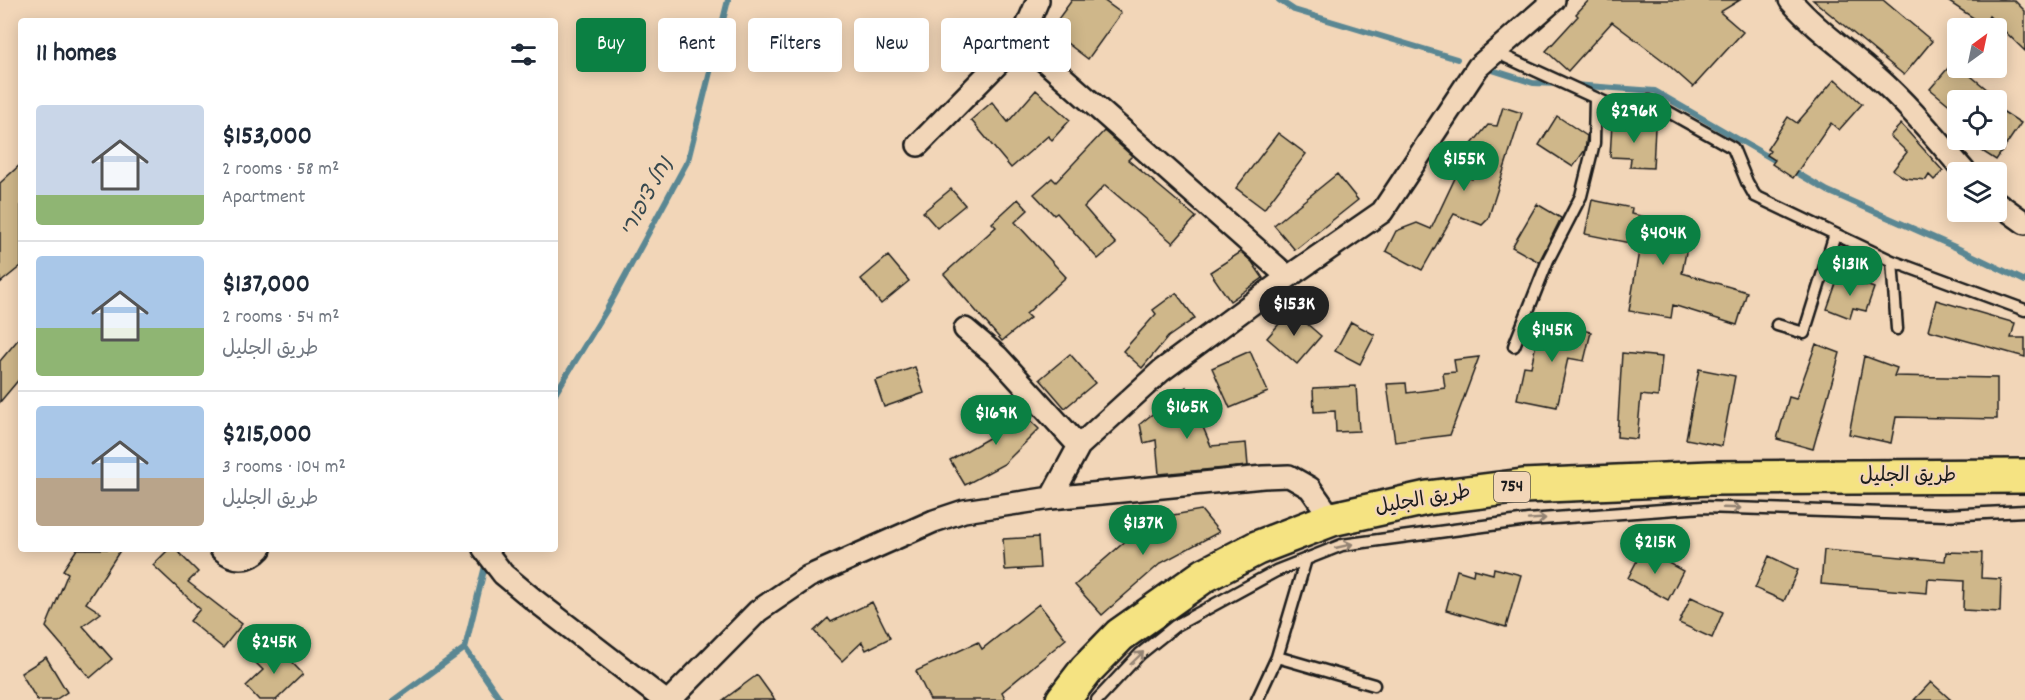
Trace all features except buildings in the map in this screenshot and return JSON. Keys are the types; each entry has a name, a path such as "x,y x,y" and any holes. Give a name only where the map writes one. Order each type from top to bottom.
{"main road":[{"name":"طريق الجليل","path":"1063,700 1086,670 1120,635 1205,575 1257,548 1332,519 1427,498 1523,486 1711,478 2025,476"}],"street":[{"path":"1030,18 1038,0"},
{"path":"1051,498 1079,446 1161,371 1288,277 1383,212 1478,67 1554,0"},
{"path":"1790,0 1808,21 1878,78 1956,162"},
{"path":"918,145 990,72"},
{"path":"1057,72 1288,277"},
{"path":"2007,210 2025,223"},
{"path":"965,329 998,357 1079,446"},
{"path":"670,700 759,611 808,577 964,511 1051,498 1289,476 1310,488 1332,519"},
{"path":"224,552 229,556 243,559 257,552"},
{"path":"486,552 503,574 533,599 664,700"}],"lane":[{"path":"1495,52 1613,106 1649,101 1733,148 1755,196 1892,261 2025,310"},
{"path":"1514,346 1548,260 1581,196 1594,143 1595,98"},
{"path":"1777,326 1804,333 1835,234"},
{"path":"1892,261 1897,329"},
{"path":"1097,700 1140,654 1175,626 1276,571 1342,545 1516,521 1691,508 1945,515 2025,511"},
{"path":"1257,700 1277,657 1306,559"},
{"path":"1277,657 1374,685"}],"waterway":[{"name":"נחל ציפורי","path":"558,389 606,311 688,160 728,0"},
{"path":"1279,0 1294,10 1457,59"},
{"path":"1489,69 1533,83 1558,84"},
{"path":"1574,85 1655,91 1781,164"},
{"path":"1790,169 1828,191 2025,281"},
{"path":"394,700 465,648 486,562"},
{"path":"465,648 501,700"}]}
